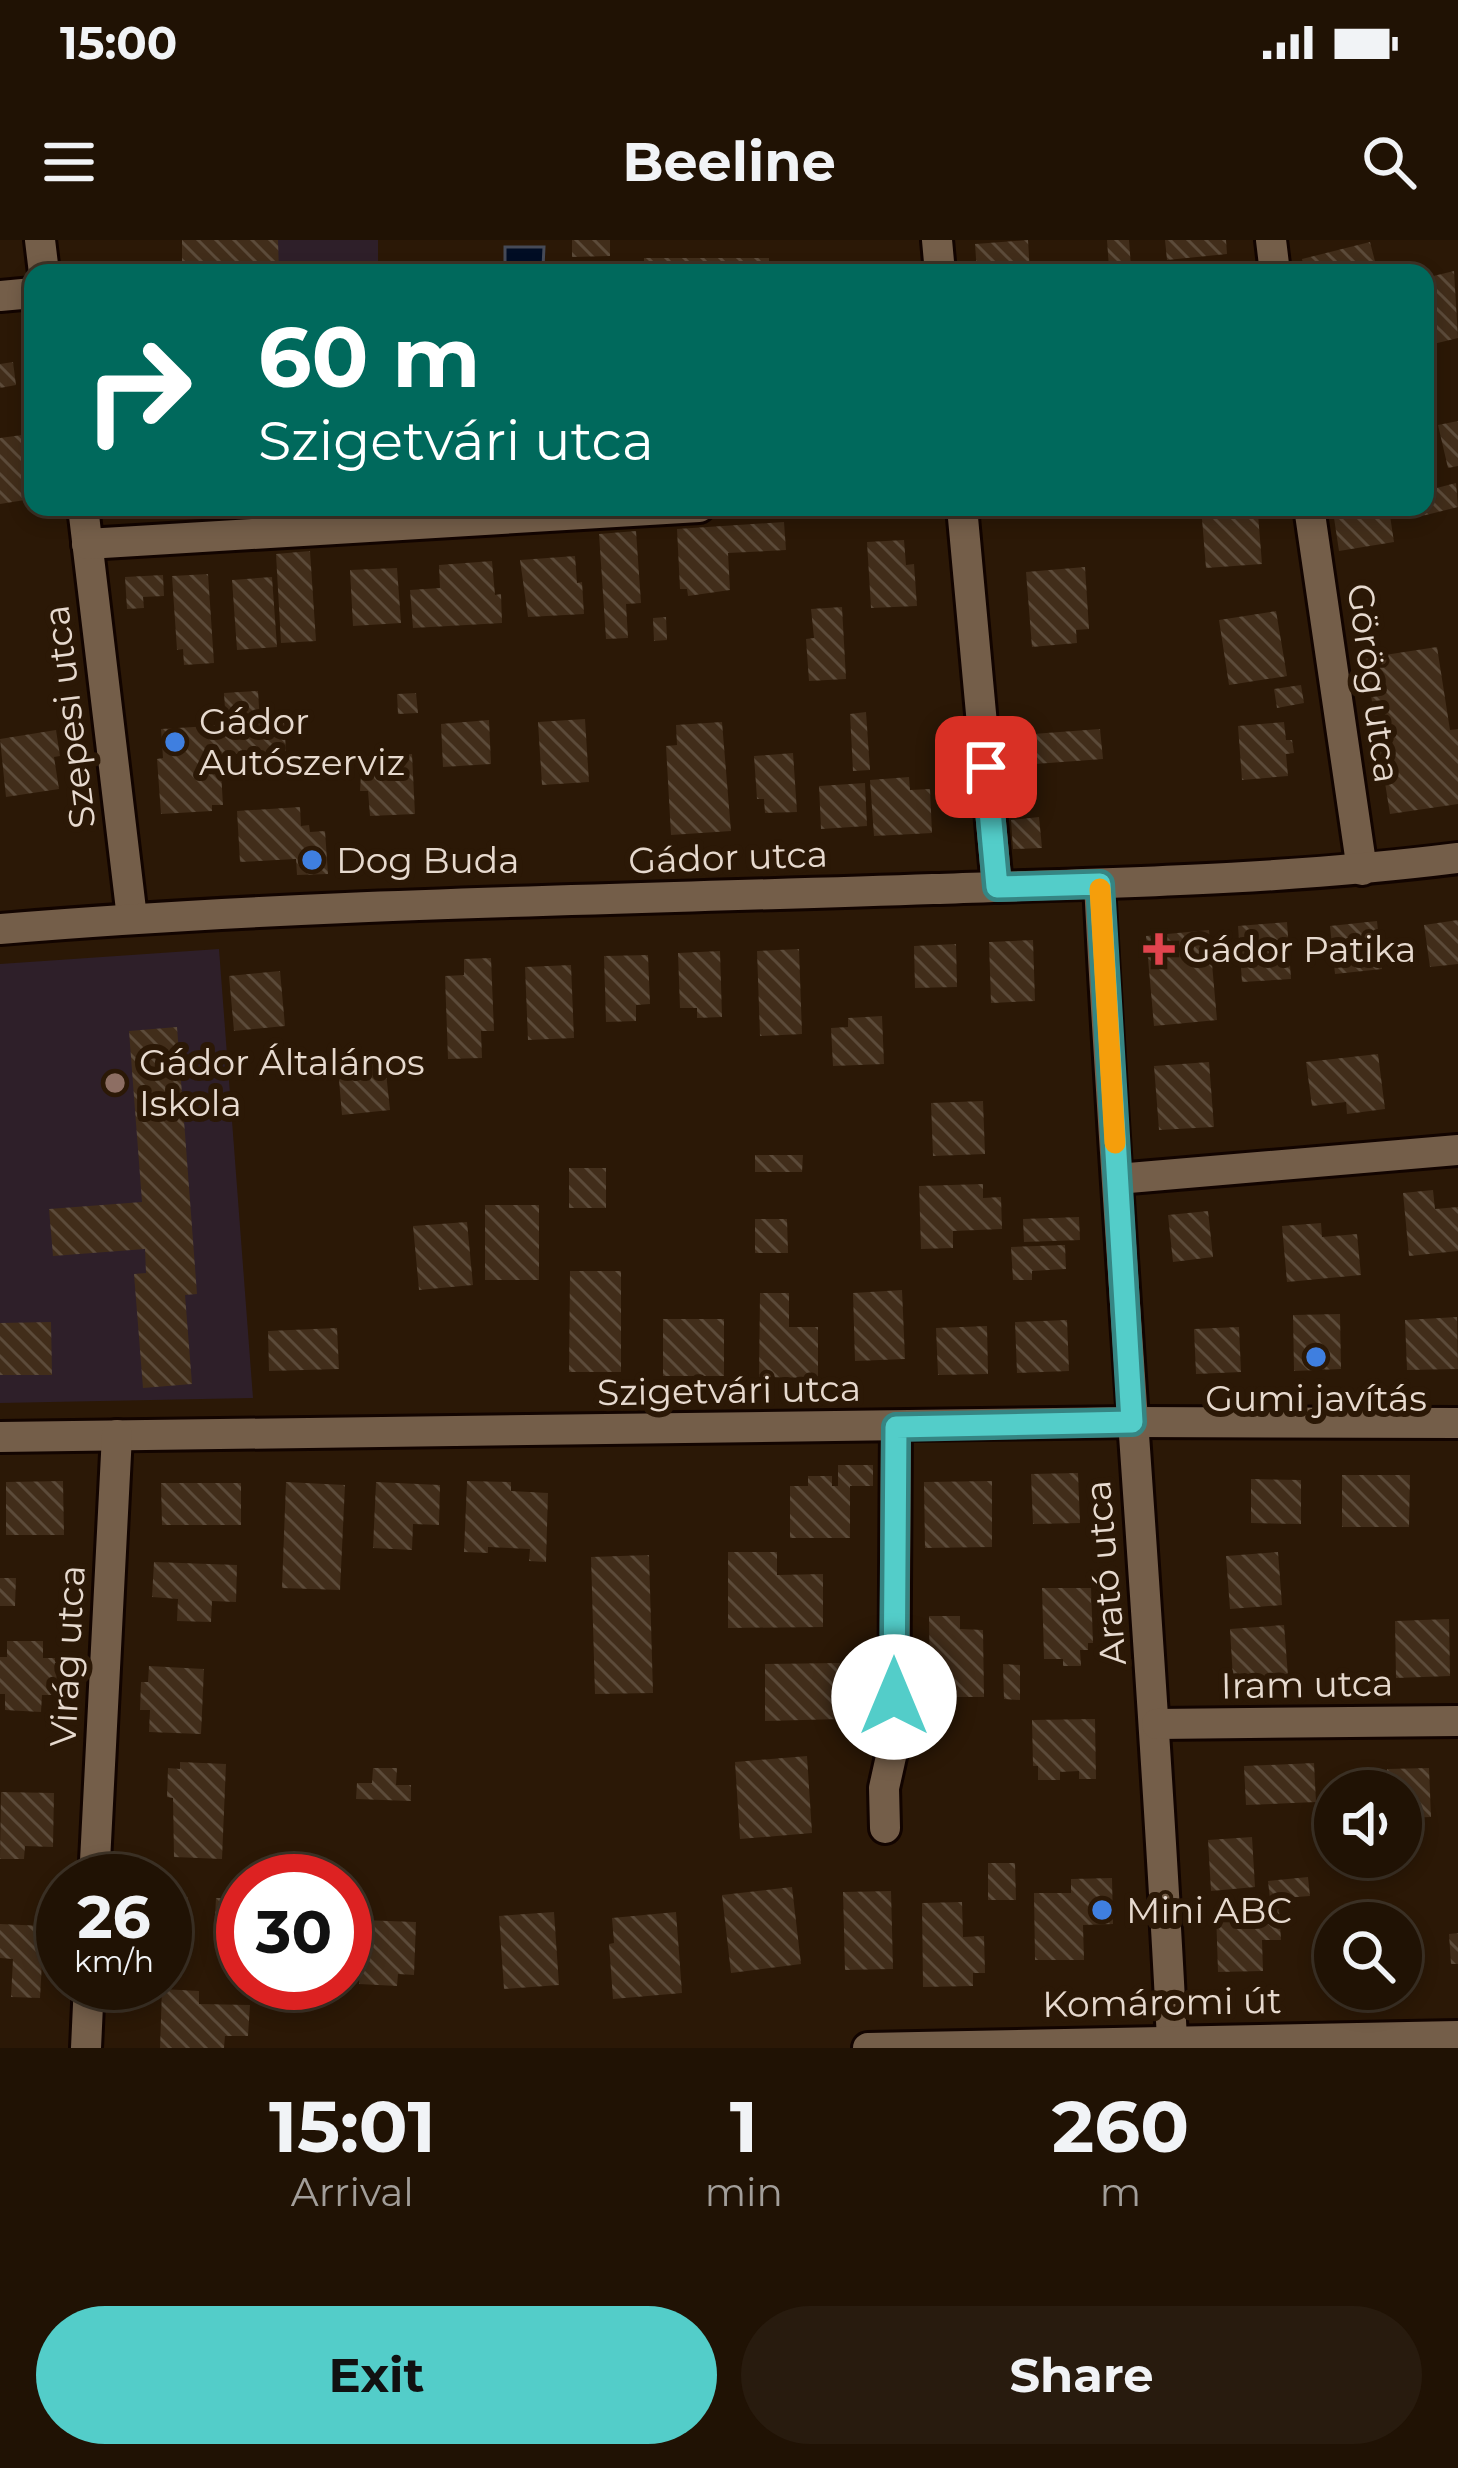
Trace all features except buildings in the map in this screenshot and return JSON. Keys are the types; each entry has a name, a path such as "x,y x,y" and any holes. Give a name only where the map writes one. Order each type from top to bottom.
{"street":[{"name":"Szepesi utca","path":"83,516 132,918"},
{"path":"87,544 550,516"},
{"path":"963,516 997,887"},
{"name":"Görög utca","path":"1310,516 1362,870"},
{"name":"Gádor utca","path":"0,929 132,918 1100,884 1362,870 1458,858"},
{"name":"Arató utca","path":"1100,884 1132,1422 1157,1724 1172,2040"},
{"path":"1117,1179 1458,1150"},
{"name":"Szigetvári utca","path":"0,1437 1132,1422 1458,1423"},
{"path":"885,1828 884,1788 894,1743 896,1427"},
{"name":"Virág utca","path":"95,1854 117,1435"},
{"name":"Iram utca","path":"1157,1724 1458,1721"},
{"path":"86,2048 88,2010"},
{"name":"Komáromi út","path":"868,2048 1458,2036"}],"shaded area":[{"path":"182,240 378,240 378,264 182,264"},
{"name":"Gádor Általános Iskola","path":"219,949 253,1398 0,1403 0,964"}],"water":[{"path":"505,247 544,247 543,264 505,264"}],"slow traffic":[{"path":"1100,889 1115,1143"}],"place":[{"name":"Gádor Autószerviz","path":"175,742"},
{"name":"Dog Buda","path":"312,860"},
{"name":"Gádor Patika","path":"1159,949"},
{"name":"Gádor Általános Iskola","path":"115,1083"},
{"name":"Gumi javítás","path":"1316,1357"},
{"name":"Mini ABC","path":"1102,1910"}],"route":[{"path":"894,1697 896,1427 1132,1422 1100,884 997,887 986,767"}]}
